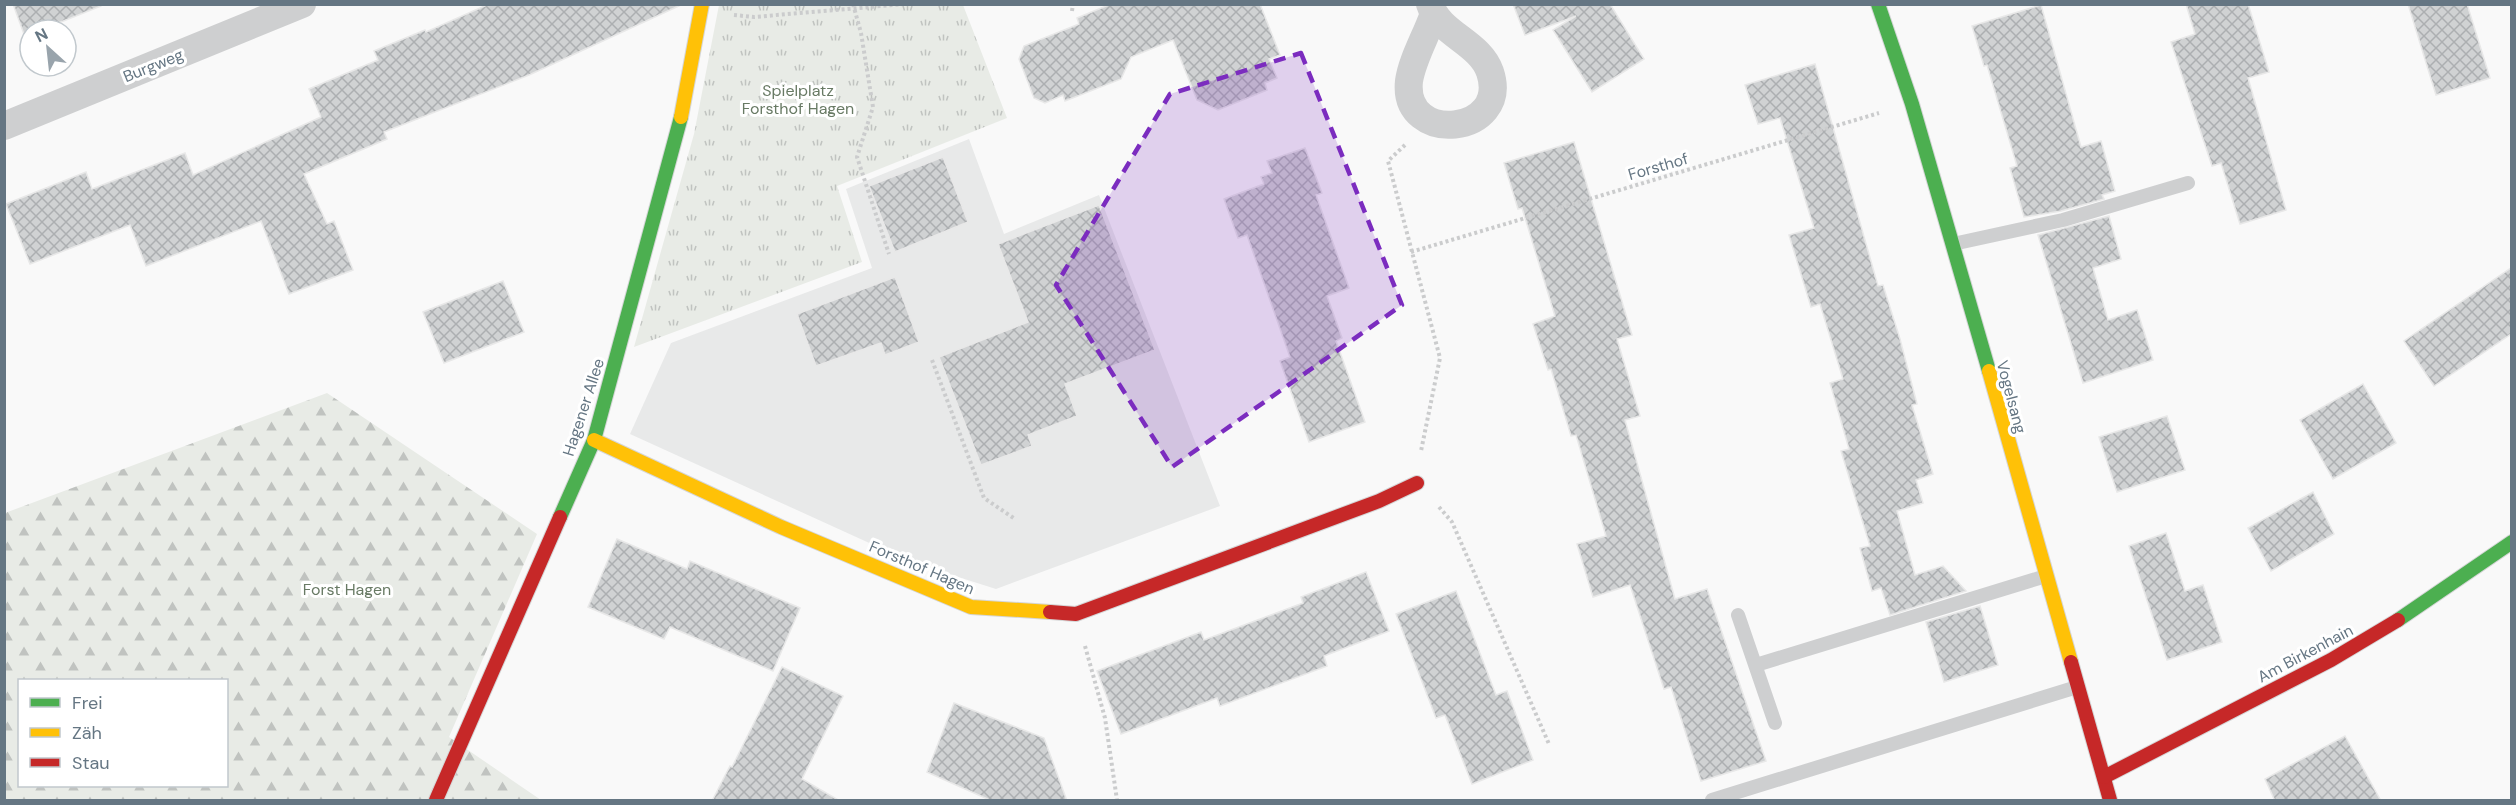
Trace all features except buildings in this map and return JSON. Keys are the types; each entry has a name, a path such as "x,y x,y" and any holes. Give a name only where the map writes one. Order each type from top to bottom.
{"street":[{"name":"Burgweg","path":"4,126 302,4"},
{"name":"Vogelsang","path":"1878,4 1912,104 1953,244 2110,801"},
{"name":"Hagener Allee","path":"436,801 594,440 679,130 701,9"},
{"path":"1431,10 1483,58 1492,81 1488,103 1475,118 1456,126 1435,123 1426,118 1413,102 1409,80 1431,10"},
{"name":"Forsthof Hagen","path":"594,440 781,526 971,607 1076,614 1335,518 1417,483"},
{"name":"Am Birkenhain","path":"2104,777 2331,660 2410,613 2511,542"}],"lane":[{"path":"1953,244 2063,220 2188,183"},
{"path":"1756,665 2046,576"},
{"path":"1738,615 1775,723"},
{"path":"1712,801 2077,687"}],"path":[{"path":"701,9 754,16 853,6 905,4"},
{"path":"1072,11 1073,4"},
{"path":"853,6 861,33 873,107 857,158 889,254"},
{"name":"Forsthof","path":"1411,252 1912,104"},
{"path":"1435,123 1388,161 1440,358 1424,433 1417,483 1452,522 1549,744"},
{"path":"932,360 984,498 1015,519"},
{"path":"1076,614 1105,718 1117,801"}],"highlighted area":[{"path":"1301,53 1402,305 1172,467 1056,285 1170,94"}],"shaded area":[{"path":"969,139 1004,234 1099,195 1220,506 996,589 911,562 630,434 671,343 872,268 846,189"}],"green space":[{"name":"Spielplatz Forsthof Hagen","path":"719,5 963,5 1007,118 837,186 862,262 634,347 694,134"},
{"name":"Forst Hagen","path":"327,393 537,534 449,737 541,800 5,800 5,513"}],"traffic: fast":[{"path":"1878,4 1912,104 1989,371"},
{"path":"560,517 594,440 681,117"},
{"path":"2398,620 2512,542"}],"traffic: slow":[{"path":"681,117 702,4"},
{"path":"1989,371 2071,662"},
{"path":"594,440 781,527 971,607 1050,612"}],"traffic: jam":[{"path":"1050,612 1076,614 1379,501 1417,483"},
{"path":"436,800 560,517"},
{"path":"2104,777 2331,660 2398,620"},
{"path":"2071,662 2110,800"}]}
